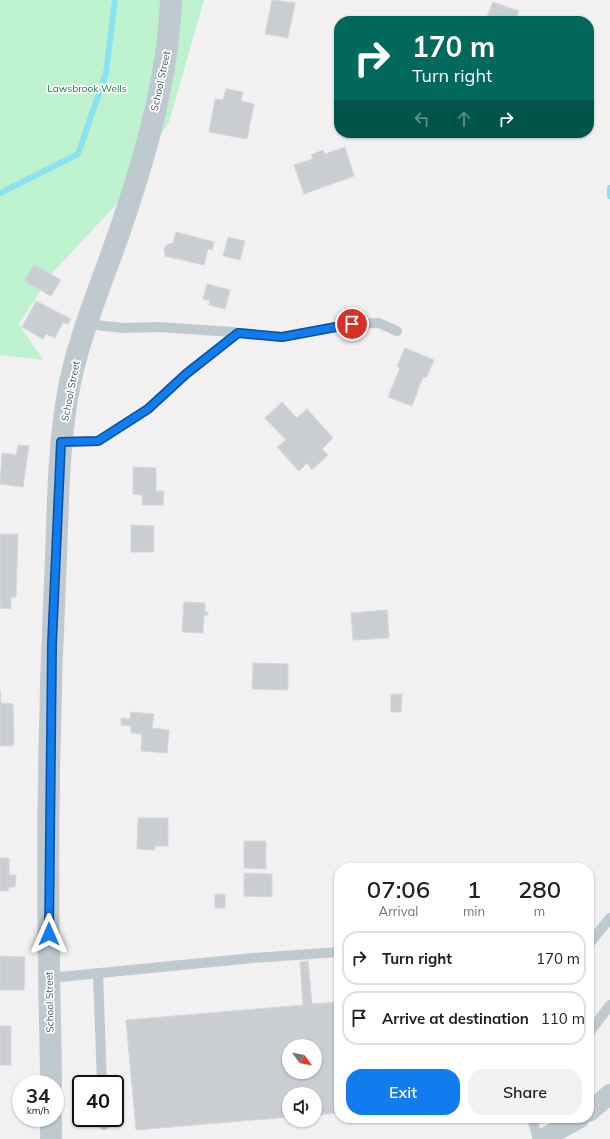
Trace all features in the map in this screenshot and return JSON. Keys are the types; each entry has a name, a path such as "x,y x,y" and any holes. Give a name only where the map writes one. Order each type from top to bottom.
{"street":[{"name":"School Street","path":"51,1075 49,978 52,644 61,442 67,398 86,324 141,165 170,35 171,0"},
{"path":"594,1108 610,1094"},
{"path":"542,1139 571,1123"},
{"path":"51,1127 51,1139"}],"lane":[{"path":"86,324 124,328 159,327 282,337 352,324 379,323 397,331"},
{"path":"61,442 98,441 148,409 186,374 238,333"},
{"path":"594,938 610,918"},
{"path":"49,978 253,958 334,952"},
{"path":"98,973 102,1075"},
{"path":"594,1026 610,1005"},
{"path":"533,1123 538,1139"}],"green space":[{"name":"Lawsbrook Wells","path":"0,0 204,0 169,122 115,206 53,272 19,324 43,360 0,355"}],"building":[{"path":"272,0 295,3 288,38 265,34"},
{"path":"493,2 519,11 517,16 487,16"},
{"path":"226,89 243,92 241,101 254,104 247,139 209,132 215,99 223,100"},
{"path":"345,147 354,176 304,194 294,165 313,159 311,155 323,150 325,154"},
{"path":"176,232 214,242 212,250 208,249 204,265 165,256 164,248 168,244 173,243"},
{"path":"228,237 245,241 240,260 223,256"},
{"path":"34,265 61,280 51,296 24,281"},
{"path":"207,284 230,290 225,309 209,305 210,301 203,299"},
{"path":"36,301 71,319 68,324 63,322 55,338 46,334 43,339 22,327"},
{"path":"405,348 434,360 426,378 423,377 412,406 388,397 400,368 397,366"},
{"path":"282,402 297,418 307,409 333,438 322,449 328,455 312,470 307,463 299,471 277,447 286,440 265,418"},
{"path":"18,445 29,446 23,487 0,484 2,453 16,455"},
{"path":"133,467 156,468 156,491 164,491 163,505 142,505 142,495 133,494"},
{"path":"131,525 154,526 154,552 131,552"},
{"path":"0,534 18,534 16,597 11,597 11,609 0,608"},
{"path":"184,602 205,603 205,612 208,612 208,615 204,615 203,633 182,632"},
{"path":"387,610 389,638 353,640 351,613"},
{"path":"253,663 288,664 288,690 252,689"},
{"path":"0,690 1,703 13,704 14,745 0,746"},
{"path":"391,694 402,694 401,712 391,712"},
{"path":"131,712 154,714 152,728 169,730 167,753 141,751 142,734 131,733 131,726 121,725 121,718 130,719"},
{"path":"138,818 168,818 168,846 155,846 155,850 137,849"},
{"path":"244,841 266,841 266,869 244,868"},
{"path":"0,858 9,858 9,875 16,875 15,887 9,887 8,891 0,891"},
{"path":"244,873 272,874 272,897 244,896"},
{"path":"215,894 225,894 225,908 215,908"},
{"path":"0,956 25,957 24,990 0,990"},
{"path":"308,961 312,1004 334,1002 334,1113 322,1114 322,1087 282,1087 282,1118 136,1130 126,1020 303,1005 300,962"},
{"path":"0,1026 11,1026 11,1065 0,1065"}],"waterway":[{"path":"0,193 78,154 106,73 115,0"},
{"path":"610,188 610,196"}],"route":[{"path":"49,934 52,644 61,442 98,441 148,409 186,374 238,333 282,337 352,324"}]}
